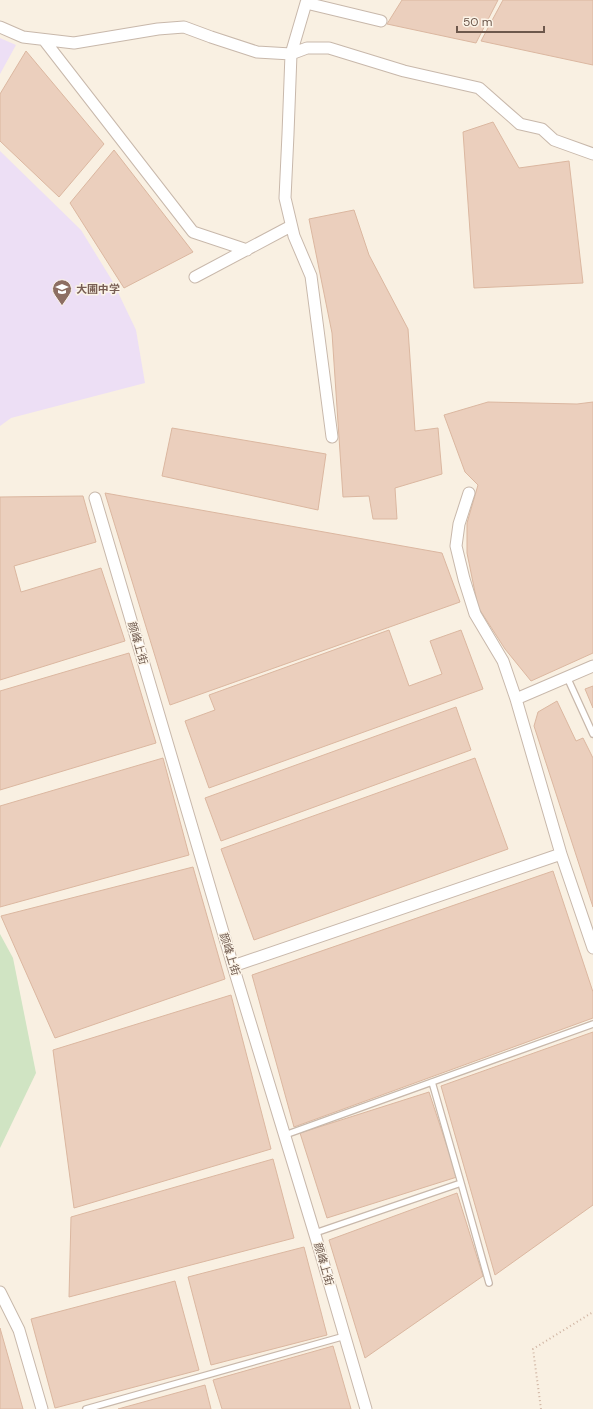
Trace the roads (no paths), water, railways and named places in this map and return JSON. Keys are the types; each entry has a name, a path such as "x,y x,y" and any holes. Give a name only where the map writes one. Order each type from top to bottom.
{"street":[{"path":"332,437 311,276 294,236 285,198 291,54 306,3 381,21"},
{"path":"0,27 23,37 74,43 158,29 184,27 257,52 291,54 307,48 329,48 404,71 480,88 520,124 542,129 554,140 593,154"},
{"path":"44,40 193,232 247,250"},
{"path":"195,277 291,226"},
{"path":"469,493 459,524 456,546 464,579 475,614 503,661 516,699 561,854 591,936 593,948"},
{"name":"颜峰上街","path":"95,498 233,966 315,1233 366,1409"},
{"path":"516,699 593,666"},
{"path":"233,966 561,854"},
{"path":"0,1292 19,1330 42,1409"}],"lane":[{"path":"567,677 593,734"},
{"path":"285,1135 593,1024"},
{"path":"432,1082 488,1283"},
{"path":"315,1233 461,1183"},
{"path":"86,1409 345,1336"}],"place":[{"name":"大圃中学","path":"62,306"}]}
